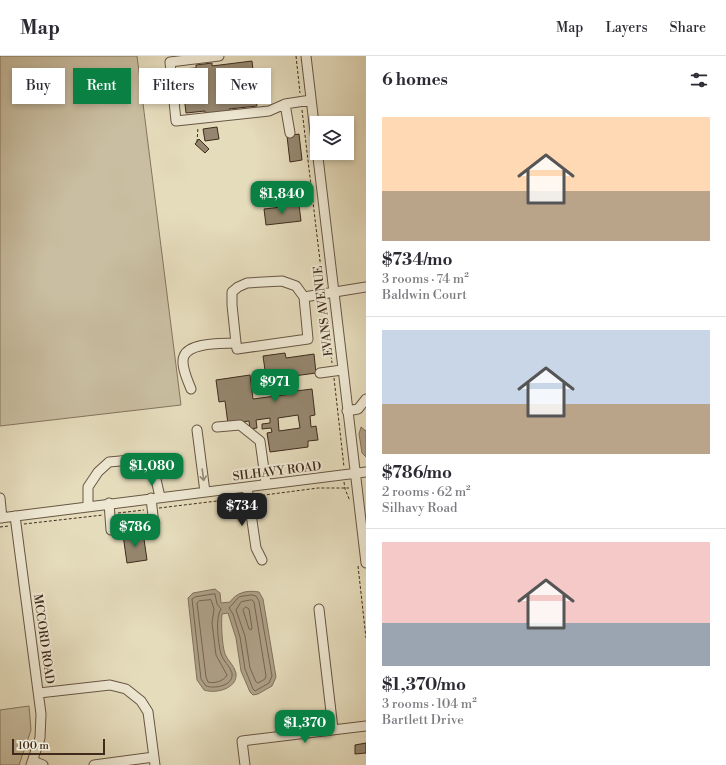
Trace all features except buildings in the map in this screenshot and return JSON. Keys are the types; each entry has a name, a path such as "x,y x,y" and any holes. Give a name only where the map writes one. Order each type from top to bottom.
{"street":[{"path":"219,56 170,59 176,121 268,111 285,104 311,100"},
{"name":"EVANS AVENUE","path":"306,56 328,294 342,370 357,486 364,562"},
{"path":"285,104 290,133"},
{"path":"282,281 296,286 304,297 308,339 237,349 236,343 232,292 238,287 247,283 282,281"},
{"path":"304,297 366,287"},
{"path":"190,389 183,366 183,357 189,350 198,346 236,343"},
{"path":"320,374 342,370"},
{"path":"347,411 358,409 366,399"},
{"path":"217,427 240,425 260,441 266,484"},
{"path":"197,430 205,492"},
{"path":"88,506 88,487 98,472 109,462 131,460 144,464 155,475 156,498 152,509 154,525 111,530 109,503"},
{"name":"SILHAVY ROAD","path":"1,518 16,521 109,503 366,472"},
{"path":"247,487 256,548 262,560"},
{"path":"0,498 1,518"},
{"name":"MCCORD ROAD","path":"16,521 39,693 41,727 40,738 32,763"},
{"path":"319,609 333,729"},
{"path":"39,693 110,685 126,689 141,701 148,712 154,761 94,765"},
{"path":"245,765 242,741 366,726"},
{"path":"32,763 43,765"}],"path":[{"path":"296,56 328,294 333,372 344,475 344,489 347,492 351,505"},
{"path":"196,118 198,129 197,142"},
{"path":"0,527 16,521 110,514 318,488 344,489 357,486"},
{"path":"364,562 366,638"}],"shaded area":[{"path":"0,56 137,56 139,72 139,104 143,104 181,405 0,426"},
{"path":"29,706 31,730 19,765 0,765 0,710"}],"water":[{"path":"361,427 366,431 366,457 362,453 359,434"},
{"path":"215,589 220,593 221,603 230,602 239,594 250,591 259,592 263,599 276,677 272,686 258,694 253,695 250,692 241,671 236,638 228,613 222,614 222,640 225,654 235,670 236,678 230,686 219,691 204,690 197,680 188,598 193,593"}]}
